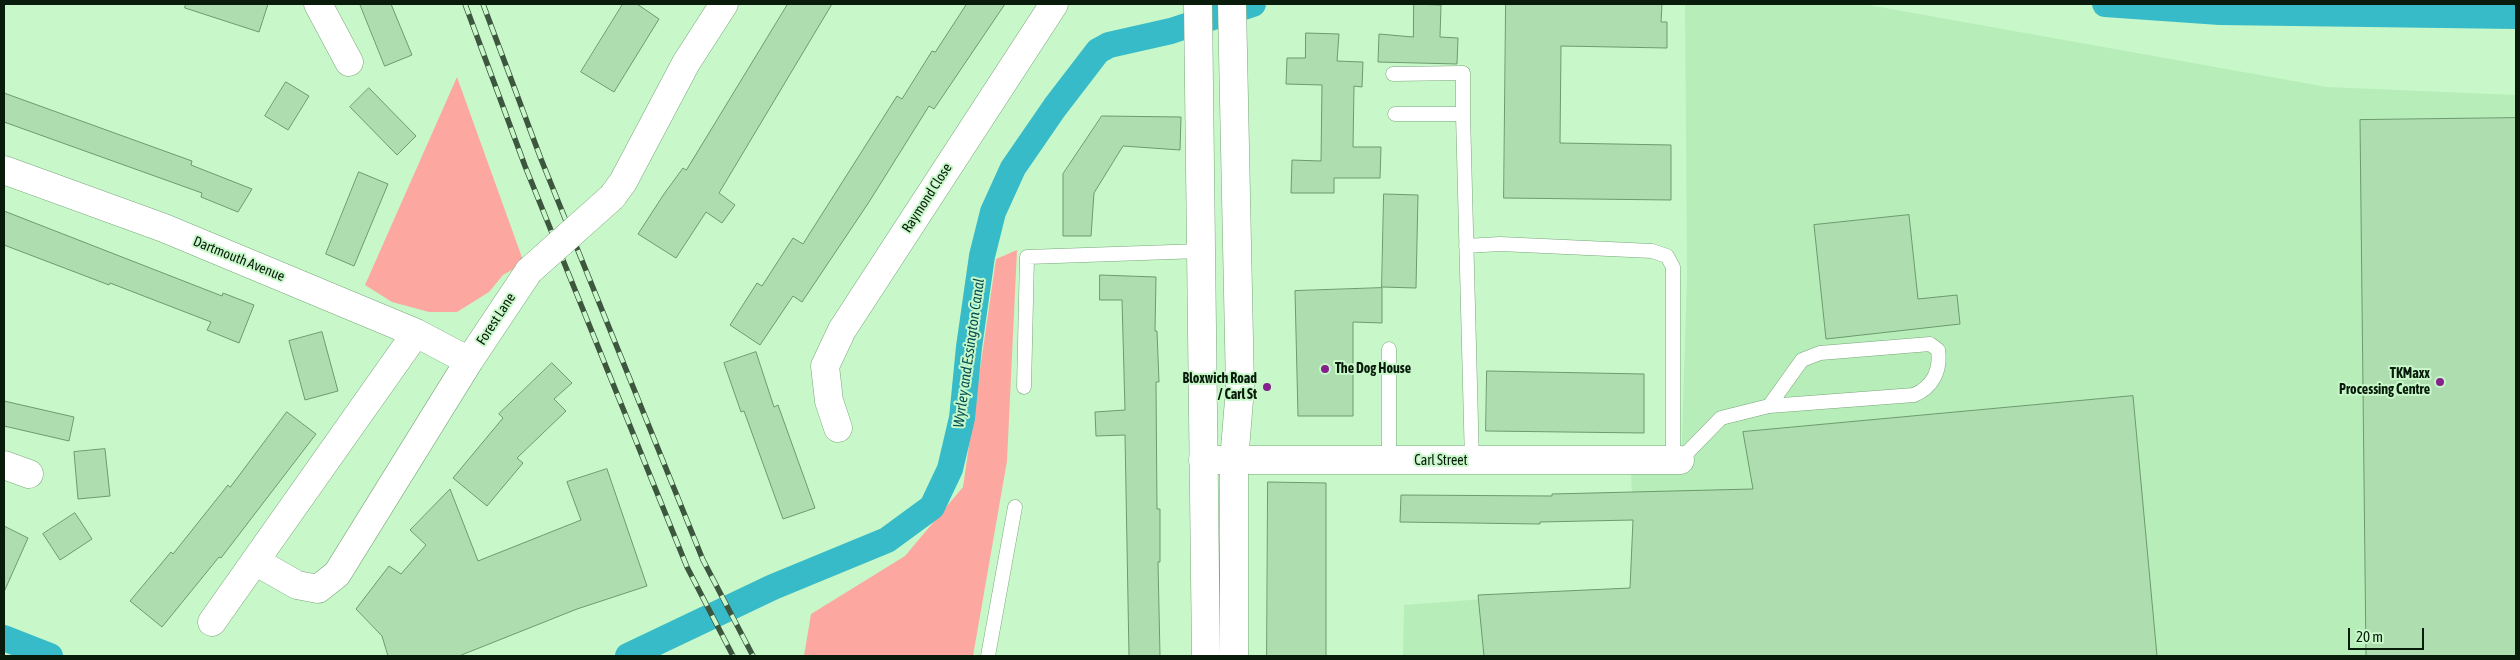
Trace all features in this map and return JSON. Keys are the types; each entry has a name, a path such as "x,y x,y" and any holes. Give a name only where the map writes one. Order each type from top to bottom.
{"street":[{"path":"318,4 349,62"},
{"name":"Forest Lane","path":"256,561 297,584 318,589 337,574 470,361 529,271 612,197 623,182 686,63 724,4"},
{"name":"Raymond Close","path":"838,428 840,399 825,366 842,330 1054,4"},
{"path":"1198,4 1200,51 1202,460 1206,656"},
{"path":"1232,4 1240,388 1234,460 1234,656"},
{"name":"Dartmouth Avenue","path":"4,170 164,228 416,332 470,361"},
{"path":"212,622 416,332"},
{"name":"Carl Street","path":"1202,460 1472,462 1676,460"}],"lane":[{"path":"1393,74 1463,73 1472,462"},
{"path":"1395,114 1463,114"},
{"path":"1466,246 1500,244 1652,251 1667,256 1673,267 1676,460"},
{"path":"1024,387 1027,257 1201,251"},
{"path":"1676,460 1721,418 1769,406 1914,395 1926,390 1934,377 1940,360 1938,350 1930,344 1820,353 1802,360 1769,406"},
{"path":"1389,349 1389,461"},
{"path":"988,656 1015,507"}],"shaded area":[{"path":"1685,4 1863,4 2327,87 2516,95 2516,656 1403,656 1404,605 1630,588 1633,520 1631,470 1681,471 1687,277"},
{"path":"457,77 524,263 503,275 489,292 457,312 429,312 392,302 365,285"},
{"path":"1017,250 1007,461 973,656 804,656 811,614 905,556 963,487 996,259"}],"building":[{"path":"186,4 268,4 259,32 185,8"},
{"path":"360,4 391,4 412,55 385,66"},
{"path":"623,4 637,4 659,19 614,92 581,72"},
{"path":"788,4 832,4 719,193 735,205 722,223 706,212 676,258 638,234 683,168 686,170"},
{"path":"967,4 1005,4 934,109 929,106 869,202 802,302 793,296 760,345 730,325 757,283 762,286 793,238 803,244 897,96 902,99 932,51 935,52"},
{"path":"1414,4 1441,5 1440,37 1458,38 1457,64 1378,62 1379,34 1413,37"},
{"path":"1506,4 1662,4 1661,22 1667,22 1667,48 1561,46 1560,143 1671,145 1671,200 1504,198"},
{"path":"1306,33 1339,34 1337,61 1363,62 1362,87 1354,86 1353,147 1381,147 1380,178 1334,178 1334,193 1291,193 1292,160 1321,161 1322,85 1286,84 1287,58 1305,58"},
{"path":"286,82 309,96 288,130 265,116"},
{"path":"369,88 416,136 397,155 350,107"},
{"path":"4,93 192,161 191,165 252,189 238,212 201,197 202,193 4,122"},
{"path":"1102,116 1181,117 1180,150 1123,146 1094,193 1091,236 1063,236 1063,174"},
{"name":"TKMaxx Processing Centre","path":"2516,118 2516,656 2366,656 2360,120"},
{"path":"359,172 388,184 354,266 326,254"},
{"path":"1384,194 1418,195 1416,288 1382,287"},
{"path":"4,211 222,296 223,293 254,305 239,343 207,330 211,322 4,245"},
{"path":"1909,215 1918,299 1957,295 1960,324 1826,339 1814,225"},
{"path":"1100,275 1156,277 1155,331 1157,331 1159,382 1156,382 1157,509 1160,509 1160,562 1158,562 1160,656 1129,656 1125,435 1096,436 1095,412 1125,410 1122,300 1100,300"},
{"name":"The Dog House","path":"1382,288 1382,323 1353,322 1353,416 1298,416 1295,291"},
{"path":"322,332 338,391 305,400 289,341"},
{"path":"756,352 774,407 778,405 815,508 783,519 744,411 741,412 724,363"},
{"path":"552,363 572,383 554,399 566,411 517,458 523,463 487,506 453,478 503,418 499,414"},
{"path":"1487,371 1644,374 1644,433 1486,431"},
{"path":"2133,396 2157,656 1484,656 1478,595 1630,588 1633,520 1540,522 1540,524 1400,522 1401,495 1552,496 1552,494 1753,489 1743,432"},
{"path":"4,401 74,417 69,441 4,426"},
{"path":"287,412 316,434 221,558 219,557 162,627 130,601 171,552 173,554 228,485 230,487"},
{"path":"105,449 110,496 78,499 74,452"},
{"path":"607,469 647,586 577,609 459,656 388,656 382,636 356,609 389,566 401,574 426,545 410,530 450,489 478,561 581,520 567,482"},
{"path":"1268,482 1326,483 1326,656 1267,656"},
{"path":"75,513 92,539 60,560 43,534"},
{"path":"4,526 28,538 4,592"}],"waterway":[{"name":"Wyrley and Essington Canal","path":"628,656 773,587 887,540 932,507 950,469 962,418 969,347 982,256 993,212 1013,168 1055,107 1098,51 1109,45 1171,31 1253,4"},
{"name":"Wyrley and Essington Canal","path":"2105,4 2220,12 2516,16"},
{"name":"Wyrley and Essington Canal","path":"4,638 50,656"}],"railway":[{"path":"465,4 525,166 687,567 733,656"},
{"path":"483,4 541,159 703,560 753,656"}],"place":[{"name":"The Dog House","path":"1325,369"},
{"name":"TKMaxx Processing Centre","path":"2440,382"},
{"name":"Bloxwich Road / Carl St","path":"1267,387"}]}
